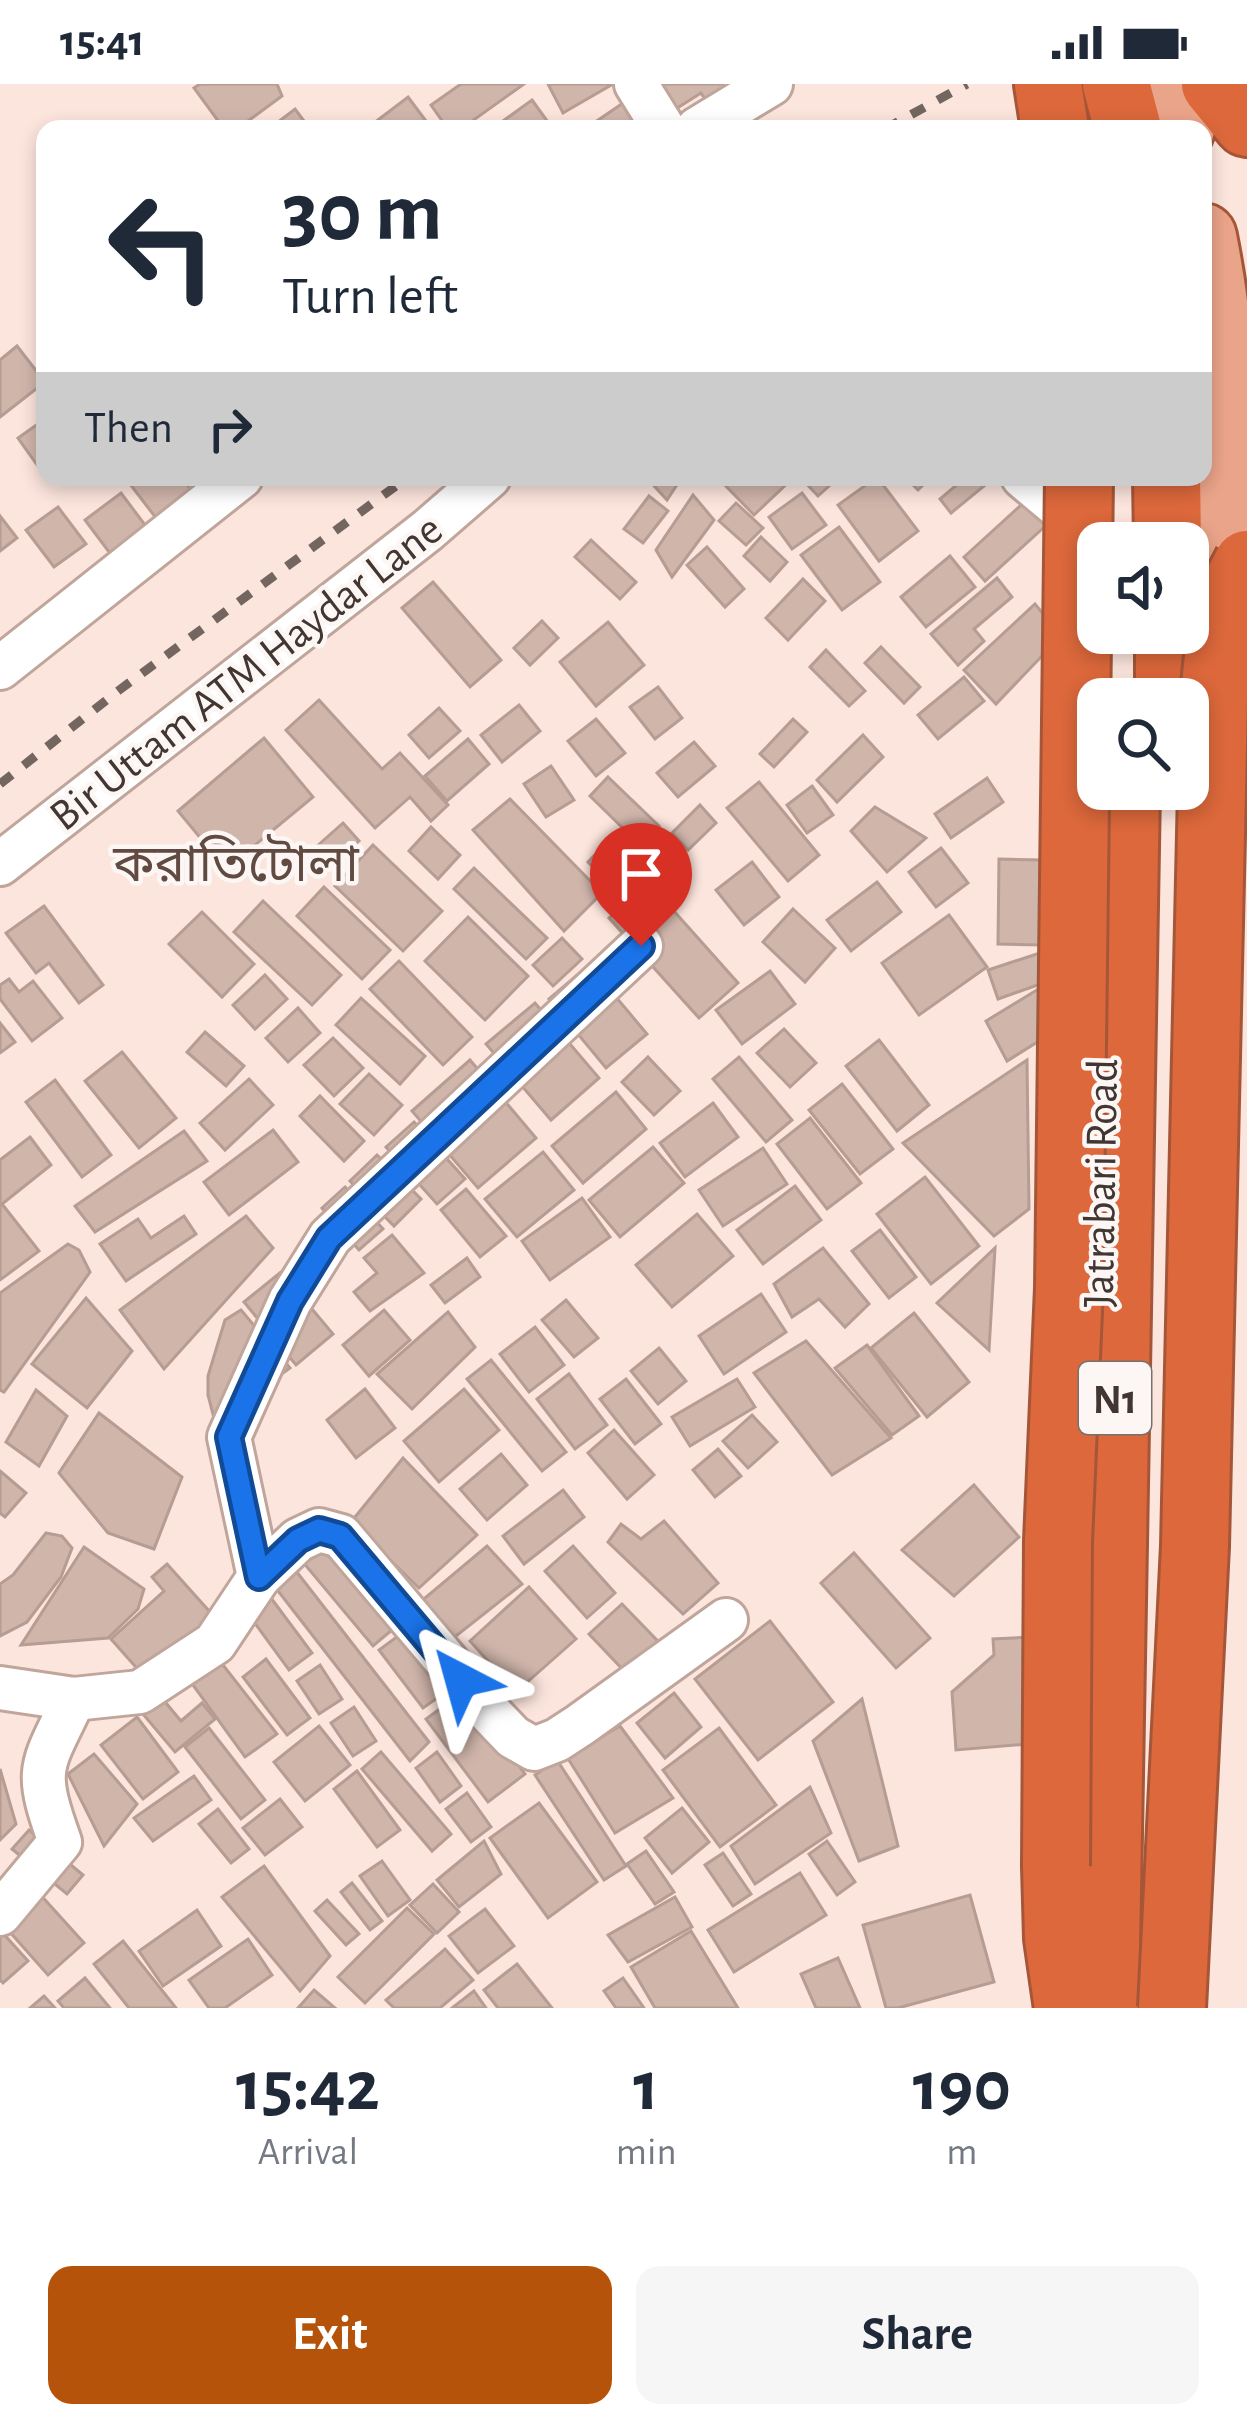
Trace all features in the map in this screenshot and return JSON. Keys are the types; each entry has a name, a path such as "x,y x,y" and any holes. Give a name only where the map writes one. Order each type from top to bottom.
{"highway":[{"path":"1048,84 1054,120"},
{"path":"1076,84 1084,120"},
{"path":"1116,84 1126,120"},
{"path":"1215,84 1247,123"},
{"path":"1068,2008 1058,1938 1056,1866 1058,1540 1074,1007 1079,486"},
{"path":"1129,486 1129,522"},
{"path":"1167,486 1168,522"},
{"path":"1172,2008 1195,1546 1214,701 1217,654 1229,602 1247,565"},
{"name":"N1","path":"1105,2008 1126,810"},
{"name":"N1","path":"1151,2008 1168,810"}],"main road":[{"path":"1025,84 1036,120"},
{"path":"1167,84 1178,120"},
{"path":"1191,2008 1211,1729 1218,1238 1237,1024 1223,761 1230,635 1227,432 1219,314 1212,280"},
{"path":"1099,486 1101,522"},
{"name":"Jatrabari Road","path":"1082,2008 1103,1103 1103,810"}],"street":[{"path":"636,84 658,120"},
{"path":"712,120 771,84"},
{"path":"0,668 230,486"},
{"name":"Bir Uttam ATM Haydar Lane","path":"0,864 479,486"},
{"path":"1034,486 1078,522"},
{"path":"1247,652 1247,690"},
{"path":"259,1577 229,1437 290,1301 329,1238 641,946"},
{"path":"0,1688 74,1699 140,1692 215,1643 259,1577 298,1540 319,1530 340,1536 491,1714 513,1737 534,1749 569,1733 726,1620"},
{"path":"0,1915 60,1842 45,1798 41,1767 74,1699"}],"building":[{"path":"200,84 277,84 282,96 249,120 217,120 194,88"},
{"path":"461,84 524,84 474,120 442,120 431,105"},
{"path":"548,84 613,84 563,113"},
{"path":"653,84 726,84 738,102 716,116 701,93 671,112"},
{"path":"408,97 425,120 378,120"},
{"path":"629,99 639,120 598,120"},
{"path":"532,100 546,120 504,120"},
{"path":"295,109 303,120 281,120"},
{"path":"17,346 36,370 36,389 0,417 0,360"},
{"path":"36,425 36,463 18,438"},
{"path":"132,486 188,486 192,491 156,518"},
{"path":"654,486 676,486 667,500"},
{"path":"726,486 785,486 754,515"},
{"path":"809,486 829,486 818,496"},
{"path":"864,486 884,486 918,531 879,561 838,505"},
{"path":"955,486 984,486 951,513 940,499"},
{"path":"121,493 148,529 112,556 85,520"},
{"path":"802,493 826,525 792,549 769,517"},
{"path":"693,495 714,520 672,577 656,550"},
{"path":"649,496 668,511 643,543 624,529"},
{"path":"1031,496 1052,520 985,581 964,557"},
{"path":"736,503 763,528 746,545 719,521"},
{"path":"58,507 86,544 54,567 26,530"},
{"path":"0,516 17,538 0,551"},
{"path":"839,527 880,582 842,610 801,555"},
{"path":"761,537 787,562 770,581 744,556"},
{"path":"591,540 636,582 620,599 575,557"},
{"path":"707,547 744,589 725,607 687,565"},
{"path":"950,556 975,587 926,627 901,597"},
{"path":"997,578 1012,597 974,629 984,641 958,665 931,634"},
{"path":"803,579 825,601 788,640 766,618"},
{"path":"433,582 501,660 470,687 402,608"},
{"path":"1035,604 1061,636 996,704 964,670"},
{"path":"542,621 558,638 530,665 514,648"},
{"path":"608,622 644,665 596,706 560,662"},
{"path":"881,647 920,687 904,703 865,663"},
{"path":"826,650 865,691 849,706 810,667"},
{"path":"964,677 984,701 938,739 918,715"},
{"path":"658,687 682,718 655,739 630,707"},
{"path":"319,700 382,769 400,753 448,805 431,821 410,797 375,828 286,730"},
{"path":"519,705 540,731 502,762 481,735"},
{"path":"439,708 460,731 429,758 409,735"},
{"path":"596,719 625,753 596,776 568,741"},
{"path":"793,719 807,732 774,767 760,754"},
{"path":"863,735 883,757 837,802 817,780"},
{"path":"264,738 313,797 226,869 178,811"},
{"path":"468,739 489,764 447,801 425,776"},
{"path":"694,742 715,766 678,797 657,773"},
{"path":"551,766 574,800 546,817 524,784"},
{"path":"608,777 659,826 640,845 590,796"},
{"path":"987,778 1003,802 951,838 935,814"},
{"path":"759,782 819,855 788,881 727,808"},
{"path":"812,786 833,815 807,833 787,805"},
{"path":"510,799 602,893 564,931 473,830"},
{"path":"700,805 716,823 688,850 672,833"},
{"path":"875,807 926,838 887,872 851,831"},
{"path":"343,823 359,841 332,865 316,847"},
{"path":"431,827 460,855 438,879 409,851"},
{"path":"616,833 643,859 614,889 588,862"},
{"path":"373,845 442,911 403,951 335,886"},
{"path":"941,848 968,883 936,907 909,872"},
{"path":"999,859 1042,860 1041,945 998,944"},
{"path":"752,862 779,897 744,925 716,890"},
{"path":"474,868 547,938 526,959 454,889"},
{"path":"648,882 738,983 699,1018 609,918"},
{"path":"877,882 901,912 851,951 827,920"},
{"path":"324,887 390,950 362,979 297,916"},
{"path":"263,901 341,975 312,1005 234,932"},
{"path":"44,906 103,985 79,1003 49,963 36,973 6,933"},
{"path":"793,909 835,948 805,982 763,942"},
{"path":"202,912 254,964 222,997 169,944"},
{"path":"949,915 987,967 919,1015 882,963"},
{"path":"468,917 528,976 485,1020 425,961"},
{"path":"562,938 582,959 553,986 533,965"},
{"path":"1040,953 1049,981 998,999 988,970"},
{"path":"399,961 472,1037 443,1065 370,989"},
{"path":"589,965 647,1034 606,1068 549,999"},
{"path":"770,971 795,1004 742,1044 716,1010"},
{"path":"265,975 287,999 255,1029 233,1005"},
{"path":"9,979 19,992 33,981 62,1018 32,1041 0,999 0,985"},
{"path":"1050,982 1055,1031 1007,1061 986,1021"},
{"path":"361,998 425,1056 400,1084 336,1025"},
{"path":"535,1003 599,1078 551,1120 486,1044"},
{"path":"298,1008 320,1033 288,1062 266,1038"},
{"path":"0,1023 15,1042 0,1053"},
{"path":"784,1029 816,1063 790,1087 757,1053"},
{"path":"205,1032 244,1066 226,1086 187,1052"},
{"path":"333,1038 363,1068 334,1096 304,1065"},
{"path":"879,1040 929,1105 897,1131 846,1066"},
{"path":"122,1052 176,1118 139,1148 85,1081"},
{"path":"648,1057 680,1091 654,1115 622,1082"},
{"path":"739,1057 792,1120 766,1142 713,1079"},
{"path":"470,1060 536,1138 478,1188 412,1111"},
{"path":"1027,1060 1029,1209 994,1236 903,1143"},
{"path":"369,1074 402,1105 374,1135 340,1104"},
{"path":"249,1079 273,1105 225,1150 200,1123"},
{"path":"55,1080 111,1155 82,1177 26,1102"},
{"path":"842,1084 893,1149 860,1174 809,1110"},
{"path":"616,1092 646,1129 583,1183 552,1146"},
{"path":"320,1096 364,1141 344,1161 300,1116"},
{"path":"713,1103 738,1137 685,1177 660,1143"},
{"path":"810,1118 861,1183 827,1209 777,1144"},
{"path":"414,1122 465,1179 437,1204 386,1147"},
{"path":"273,1130 298,1162 229,1215 204,1182"},
{"path":"184,1131 207,1161 95,1232 75,1206"},
{"path":"30,1137 51,1165 2,1204 39,1251 0,1280 0,1160"},
{"path":"653,1147 684,1183 620,1237 589,1200"},
{"path":"763,1148 787,1184 723,1226 699,1190"},
{"path":"543,1152 574,1190 517,1237 485,1199"},
{"path":"377,1155 421,1199 394,1226 350,1181"},
{"path":"925,1177 979,1246 931,1284 877,1214"},
{"path":"795,1186 821,1220 763,1264 737,1230"},
{"path":"345,1187 383,1229 359,1250 322,1208"},
{"path":"466,1189 506,1236 480,1257 441,1210"},
{"path":"582,1198 610,1237 550,1280 522,1241"},
{"path":"697,1214 733,1256 672,1307 636,1265"},
{"path":"184,1216 196,1234 126,1281 100,1244 138,1219 151,1238"},
{"path":"246,1216 273,1248 164,1369 120,1310"},
{"path":"880,1230 916,1277 889,1298 852,1251"},
{"path":"392,1235 424,1273 370,1311 354,1292 377,1273 364,1258"},
{"path":"68,1244 79,1250 90,1272 4,1392 0,1390 0,1293"},
{"path":"823,1248 869,1304 845,1327 819,1299 792,1317 774,1284"},
{"path":"995,1248 989,1350 937,1303"},
{"path":"467,1258 480,1277 445,1303 431,1285"},
{"path":"281,1272 333,1334 296,1365 244,1302"},
{"path":"761,1294 786,1332 724,1374 699,1336"},
{"path":"86,1298 132,1351 87,1408 32,1364"},
{"path":"566,1300 598,1338 574,1357 542,1320"},
{"path":"241,1310 290,1368 215,1422 208,1376 225,1320"},
{"path":"384,1310 410,1340 369,1376 343,1345"},
{"path":"448,1312 475,1347 412,1409 377,1374"},
{"path":"914,1313 969,1382 927,1417 871,1348"},
{"path":"535,1327 564,1365 529,1392 500,1354"},
{"path":"806,1341 891,1438 832,1475 754,1373"},
{"path":"867,1345 919,1416 892,1435 835,1368"},
{"path":"659,1348 686,1381 658,1404 631,1371"},
{"path":"491,1360 566,1452 542,1471 467,1379"},
{"path":"569,1374 607,1425 575,1449 537,1399"},
{"path":"626,1379 661,1424 635,1444 600,1399"},
{"path":"737,1379 755,1407 690,1446 672,1417"},
{"path":"365,1389 395,1428 356,1458 327,1420"},
{"path":"464,1389 499,1430 439,1482 404,1441"},
{"path":"36,1390 67,1416 39,1466 6,1442"},
{"path":"99,1413 182,1477 154,1549 108,1533 59,1473"},
{"path":"752,1415 777,1442 748,1468 723,1441"},
{"path":"614,1430 654,1475 627,1499 588,1453"},
{"path":"718,1449 741,1476 715,1497 693,1470"},
{"path":"501,1454 527,1485 487,1520 460,1489"},
{"path":"403,1458 477,1535 419,1588 351,1522"},
{"path":"0,1471 26,1493 5,1517 0,1513"},
{"path":"974,1485 1019,1537 954,1596 902,1550"},
{"path":"563,1490 584,1517 524,1564 503,1536"},
{"path":"664,1521 718,1583 683,1614 608,1542 621,1524 641,1539"},
{"path":"46,1533 62,1536 72,1548 61,1577 27,1622 0,1636 0,1584 13,1575"},
{"path":"328,1539 399,1624 373,1646 302,1561"},
{"path":"487,1546 522,1584 447,1643 419,1603"},
{"path":"573,1546 615,1593 587,1618 545,1571"},
{"path":"84,1547 144,1589 138,1609 108,1638 21,1645"},
{"path":"854,1553 930,1638 896,1668 821,1583"},
{"path":"289,1562 429,1742 410,1761 268,1578"},
{"path":"167,1564 218,1621 149,1682 111,1639 164,1591 152,1577"},
{"path":"529,1587 576,1639 516,1692 470,1641"},
{"path":"268,1594 312,1653 289,1670 246,1611"},
{"path":"622,1604 681,1665 647,1695 589,1634"},
{"path":"770,1621 833,1702 758,1760 695,1679"},
{"path":"402,1633 446,1692 423,1708 379,1650"},
{"path":"1049,1636 1052,1742 956,1750 952,1692 994,1655 993,1639"},
{"path":"212,1651 277,1734 245,1757 185,1674"},
{"path":"266,1659 310,1718 287,1735 243,1677"},
{"path":"320,1665 342,1699 319,1714 297,1681"},
{"path":"156,1691 181,1721 202,1703 215,1719 175,1752 137,1707"},
{"path":"464,1691 525,1774 488,1802 426,1719"},
{"path":"674,1693 701,1727 665,1758 637,1723"},
{"path":"862,1699 898,1846 859,1861 813,1741"},
{"path":"354,1707 376,1741 353,1756 331,1723"},
{"path":"137,1717 178,1772 143,1799 101,1745"},
{"path":"319,1726 350,1765 305,1801 274,1762"},
{"path":"620,1726 673,1798 615,1833 567,1757"},
{"path":"209,1728 265,1800 241,1819 185,1747"},
{"path":"719,1728 776,1805 720,1847 663,1770"},
{"path":"381,1752 451,1834 432,1851 362,1769"},
{"path":"437,1752 461,1786 440,1802 416,1768"},
{"path":"94,1754 137,1804 104,1846 68,1774"},
{"path":"557,1760 626,1866 604,1880 535,1775"},
{"path":"0,1769 16,1824 0,1840"},
{"path":"357,1771 400,1830 377,1847 334,1789"},
{"path":"194,1776 211,1800 153,1841 134,1818"},
{"path":"810,1787 831,1833 755,1884 731,1846"},
{"path":"467,1793 491,1827 471,1842 446,1809"},
{"path":"280,1799 302,1827 265,1855 243,1828"},
{"path":"539,1803 597,1882 548,1918 490,1838"},
{"path":"682,1808 709,1842 672,1873 645,1838"},
{"path":"218,1809 249,1849 231,1863 199,1824"},
{"path":"29,1830 83,1875 67,1894 12,1849"},
{"path":"484,1841 501,1874 459,1907 437,1880"},
{"path":"827,1841 855,1882 837,1895 809,1854"},
{"path":"646,1851 674,1892 655,1904 627,1864"},
{"path":"723,1853 751,1894 733,1906 705,1865"},
{"path":"382,1861 410,1900 388,1916 360,1876"},
{"path":"264,1866 330,1956 300,1991 222,1897"},
{"path":"18,1870 84,1943 48,1975 0,1921"},
{"path":"800,1873 826,1915 734,1972 708,1930"},
{"path":"352,1883 382,1921 370,1930 341,1892"},
{"path":"433,1884 459,1912 437,1933 410,1905"},
{"path":"970,1895 994,1982 886,2008 863,1925"},
{"path":"675,1897 692,1927 628,1962 608,1935"},
{"path":"327,1900 359,1934 346,1945 315,1911"},
{"path":"407,1908 434,1934 365,2003 338,1977"},
{"path":"485,1909 514,1946 478,1973 449,1936"},
{"path":"197,1910 221,1946 163,1986 139,1951"},
{"path":"0,1930 28,1961 3,1983 0,1980"},
{"path":"691,1931 738,2008 655,2008 631,1967"},
{"path":"248,1939 272,1975 225,2008 209,2008 189,1980"},
{"path":"123,1941 176,2008 129,2008 94,1964"},
{"path":"445,1949 473,1980 440,2008 394,2008 386,2000"},
{"path":"838,1958 860,2008 816,2008 801,1974"},
{"path":"517,1964 552,2008 498,2008 484,1990"},
{"path":"85,1978 110,2008 64,2008 58,2001"},
{"path":"623,1978 644,2008 616,2008 604,1991"},
{"path":"314,1990 335,2008 298,2008"},
{"path":"474,1991 486,2008 452,2008"},
{"path":"44,1996 55,2008 30,2008"}],"railway":[{"path":"901,120 967,84"},
{"path":"0,784 396,486"}],"district":[{"name":"করাতিটোলা","path":"236,863"}],"route":[{"path":"461,1680 340,1536 319,1530 298,1540 259,1577 229,1437 290,1301 329,1238 641,946"}]}
